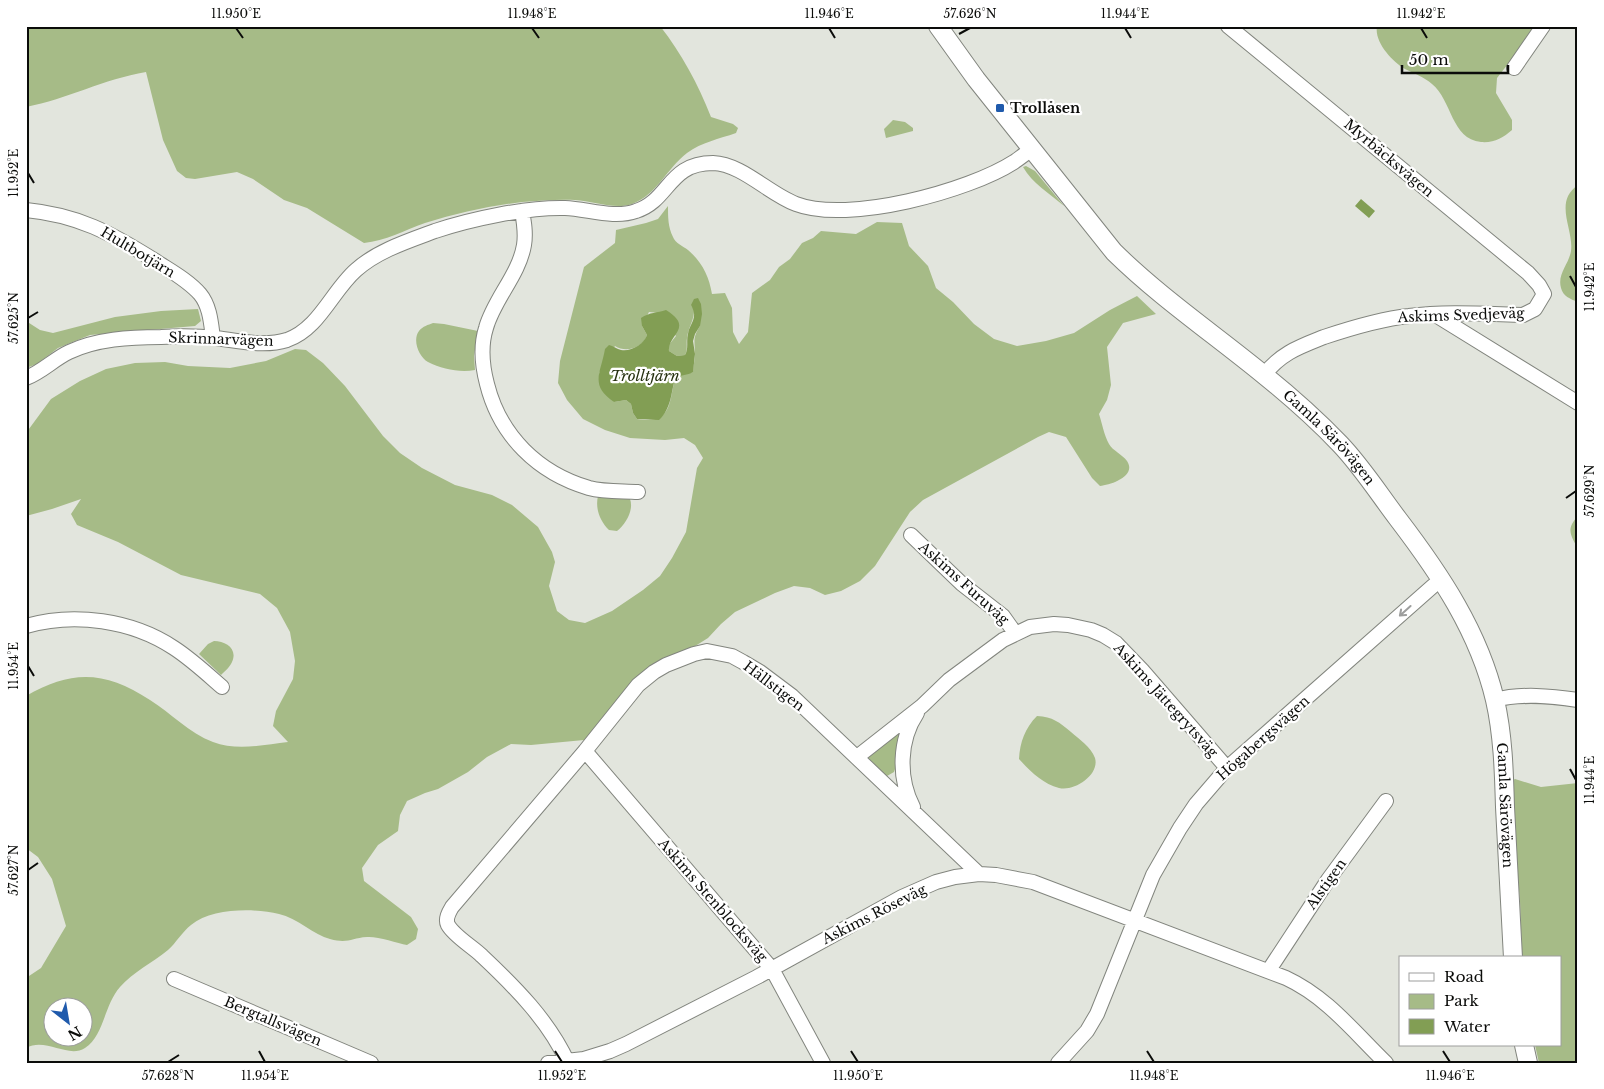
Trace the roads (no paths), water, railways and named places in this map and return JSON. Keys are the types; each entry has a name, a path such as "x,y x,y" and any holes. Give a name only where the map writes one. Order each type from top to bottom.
{"street":[{"name":"Gamla Särövägen","path":"938,26 976,80 1120,258 1178,309 1264,375 1329,433 1366,475 1442,579 1472,634 1486,669 1495,700 1501,739 1513,956"},
{"name":"Myrbäcksvägen","path":"1228,26 1244,31 1310,92 1528,273 1544,294"},
{"path":"1514,68 1542,26"},
{"name":"Skrinnarvägen","path":"26,378 68,352 106,341 160,337 213,338 257,343 286,340 298,335 308,327 345,281 358,269 373,258 389,250 447,227 522,211 565,208 614,214 637,211 655,200 680,172 700,164 725,165 737,170 781,197 799,205 826,210 866,208 951,189 975,181 1013,163 1032,148"},
{"name":"Hultbotjärn","path":"26,210 84,222 127,244 164,267 200,294 209,312 213,338"},
{"path":"522,211 525,234 524,246 519,261 489,320 483,341 482,364 493,403 512,438 545,468 590,488 638,492"},
{"name":"Askims Svedjeväg","path":"1264,375 1286,353 1332,335 1388,319 1410,315 1523,316 1535,310 1544,294"},
{"path":"1434,314 1578,403"},
{"name":"Askims Furuväg","path":"911,535 962,584 1004,616 1016,633"},
{"name":"Högabergsvägen","path":"1058,1063 1087,1031 1097,1014 1154,875 1180,828 1196,804 1227,768 1442,579"},
{"path":"26,626 57,619 74,619 117,624 134,629 172,646 189,658 222,687"},
{"name":"Askims Jättegrytsväg","path":"857,757 922,706 936,691 983,654 1016,633 1037,625 1068,625 1103,635 1116,643 1142,670 1227,768"},
{"name":"Hällstigen","path":"567,1062 548,1028 523,997 482,955 448,925 447,920 452,907 645,679 673,662 707,651 732,656 760,672 798,702 979,874"},
{"path":"1495,700 1507,697 1534,696 1578,700"},
{"name":"Askims Jättegrytsväg","path":"919,816 905,788 902,764 904,745 910,726 922,706"},
{"name":"Askims Stenblocksväg","path":"585,752 772,969 823,1063"},
{"name":"Alstigen","path":"1269,970 1328,880 1386,801"},
{"name":"Askims Röseväg","path":"548,1063 567,1062 595,1056 626,1044 772,969 870,914 921,888 955,877 979,874 996,875 1033,882 1269,970 1302,985 1319,996 1386,1063"},
{"name":"Bergtallsvägen","path":"174,979 371,1063"},
{"path":"1524,1046 1528,1063"}],"water":[{"path":"1361,199 1375,211 1369,218 1355,206"},
{"name":"Trolltjärn","path":"698,298 702,314 700,326 693,341 695,354 693,372 675,378 668,406 659,420 637,419 631,404 626,400 614,402 601,390 599,372 605,349 609,345 620,350 629,350 637,347 647,335 642,326 641,318 666,310 674,316 679,327 669,345 669,351 677,356 685,355 687,337 694,316 691,305 694,299"}],"place":[{"name":"Trollåsen","path":"1000,108"}]}
